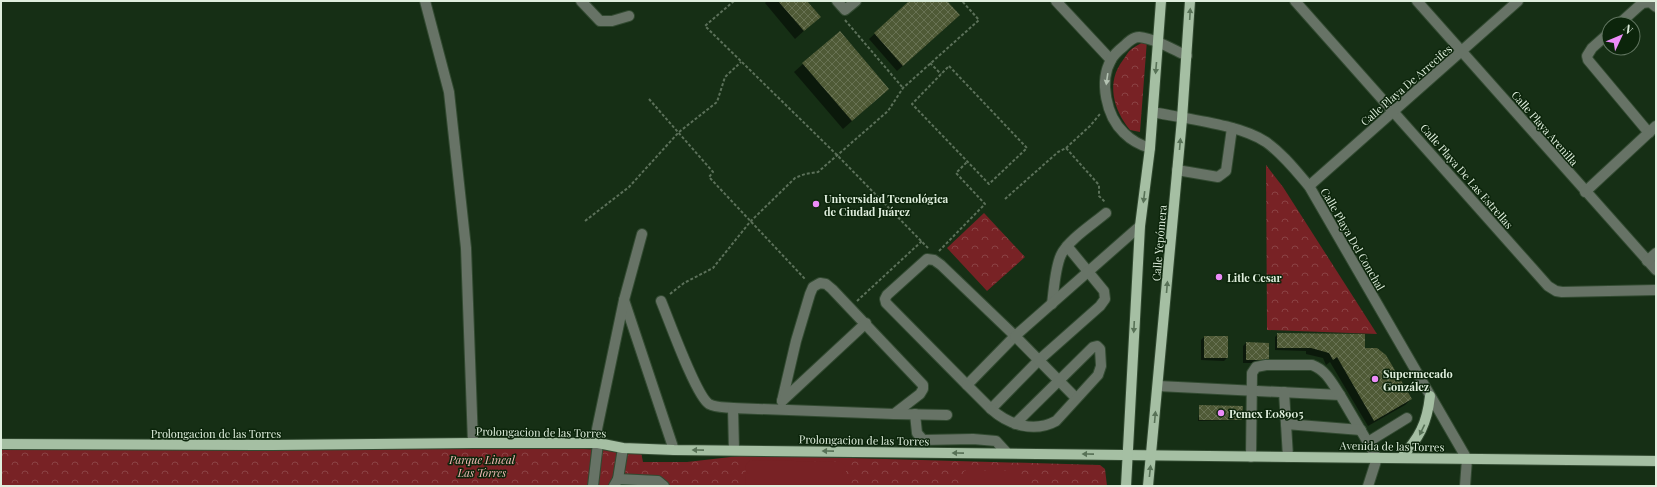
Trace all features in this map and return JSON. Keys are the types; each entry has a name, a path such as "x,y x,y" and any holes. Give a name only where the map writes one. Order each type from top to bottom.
{"main road":[{"name":"Calle Yepómera","path":"1126,486 1140,226 1150,148 1161,1"},
{"name":"Calle Yepómera","path":"1148,486 1152,456 1182,119 1190,1"},
{"path":"1401,458 1411,447 1422,430 1429,411 1430,396"},
{"name":"Prolongacion de las Torres","path":"1,444 274,445 598,443 623,448 674,450 1127,455"},
{"name":"Avenida de las Torres","path":"1127,455 1656,461"}],"street":[{"path":"425,1 449,92 465,240 473,443"},
{"path":"581,1 600,21 612,21 629,16"},
{"path":"837,1 845,10 856,1"},
{"path":"1056,1 1111,60"},
{"name":"Calle Playa De Las Estrellas","path":"1295,1 1552,289 1562,292 1656,290"},
{"name":"Calle Playa Arenilla","path":"1417,1 1656,270"},
{"name":"Calle Playa De Arrecifes","path":"1309,186 1518,1"},
{"path":"1629,16 1644,3 1650,2 1656,8"},
{"path":"1150,148 1139,144 1122,132 1113,119 1107,106 1105,91 1106,76 1111,60 1119,50 1134,38 1138,37 1158,42 1187,56"},
{"path":"1586,192 1652,130 1591,64 1587,56 1592,48 1601,40"},
{"name":"Calle Playa Del Conchal","path":"1153,112 1232,128 1251,134 1266,142 1285,158 1309,186 1467,459"},
{"path":"1177,170 1218,177 1223,174 1226,171 1232,128"},
{"path":"1052,304 1061,254 1067,246 1106,213"},
{"path":"967,384 1015,336 1140,226"},
{"path":"593,486 598,443 597,429 624,300 642,234"},
{"path":"991,409 1039,360 1100,306 1105,299 1104,291 1090,271 1067,246"},
{"path":"1648,260 1656,253"},
{"path":"1015,424 1059,380 1093,347 1097,346 1100,349 1101,366 1098,376 1056,421 1048,425 1037,427 1015,424 1000,417 886,303 885,299 891,290 924,260 933,257 1015,336 1059,380 1076,398"},
{"path":"782,401 796,341 813,288 820,283 826,284 866,323 922,385 923,390 920,394 894,414"},
{"path":"624,300 674,450"},
{"path":"661,302 693,380 704,400 710,405 733,408 947,415"},
{"path":"773,409 866,323"},
{"path":"1251,457 1252,373 1256,367 1260,365 1307,364 1317,367 1328,376 1377,458 1368,486"},
{"path":"1158,386 1340,395"},
{"path":"1284,392 1288,457"},
{"path":"733,408 734,450"},
{"path":"915,414 917,433 923,440 973,439 996,441 1007,453"},
{"path":"1368,442 1407,418"},
{"path":"1286,424 1361,430"},
{"path":"623,448 616,483 658,481 664,486"},
{"path":"1465,486 1467,459"}],"path":[{"path":"734,1 705,26 837,155 922,241 933,257 985,204 956,173 967,162"},
{"path":"661,302 684,283 713,268 750,222 795,178 805,174 818,172 888,111 903,88 979,20 962,1"},
{"path":"845,10 841,15 903,88"},
{"path":"585,221 629,186 679,132 717,102 725,77 741,62"},
{"path":"930,63 941,75"},
{"path":"949,66 1026,148 989,184 912,104 941,75 949,66"},
{"path":"649,99 713,172 708,176 813,288"},
{"path":"1005,199 1058,152 1066,148 1090,126 1107,106"},
{"path":"1066,148 1099,185 1098,192 1107,208 1106,213"},
{"path":"850,308 922,241"}],"green space":[{"path":"1147,40 1140,132 1130,130 1124,122 1116,104 1113,86 1118,68 1128,53 1136,46"},
{"path":"1266,165 1283,187 1377,334 1267,330"},
{"path":"984,213 1025,257 987,291 947,248"},
{"name":"Parque Lineal Las Torres","path":"473,443 641,452 643,462 687,462 748,455 1100,465 1105,469 1107,486 1,486 1,449"},
{"path":"750,460 841,462 846,467 846,486 745,486 746,465"},
{"path":"964,471 1021,471 1021,486 964,486"}],"building":[{"path":"778,1 807,1 821,17 804,31"},
{"path":"909,1 947,1 960,15 903,66 874,33"},
{"path":"840,31 889,89 852,121 802,63"},
{"name":"Supermecado González","path":"1277,333 1365,334 1365,348 1377,348 1386,355 1412,399 1374,421 1337,357 1333,360 1329,353 1311,348 1277,348"},
{"path":"1204,336 1228,336 1228,358 1204,358"},
{"path":"1246,342 1269,343 1269,360 1246,360"},
{"name":"Pemex E08905","path":"1199,405 1243,406 1242,420 1199,420"}],"place":[{"name":"Universidad Tecnológica de Ciudad Juárez","path":"816,204"},
{"name":"Litle Cesar","path":"1219,277"},
{"name":"Supermecado González","path":"1375,379"},
{"name":"Pemex E08905","path":"1221,413"}]}
